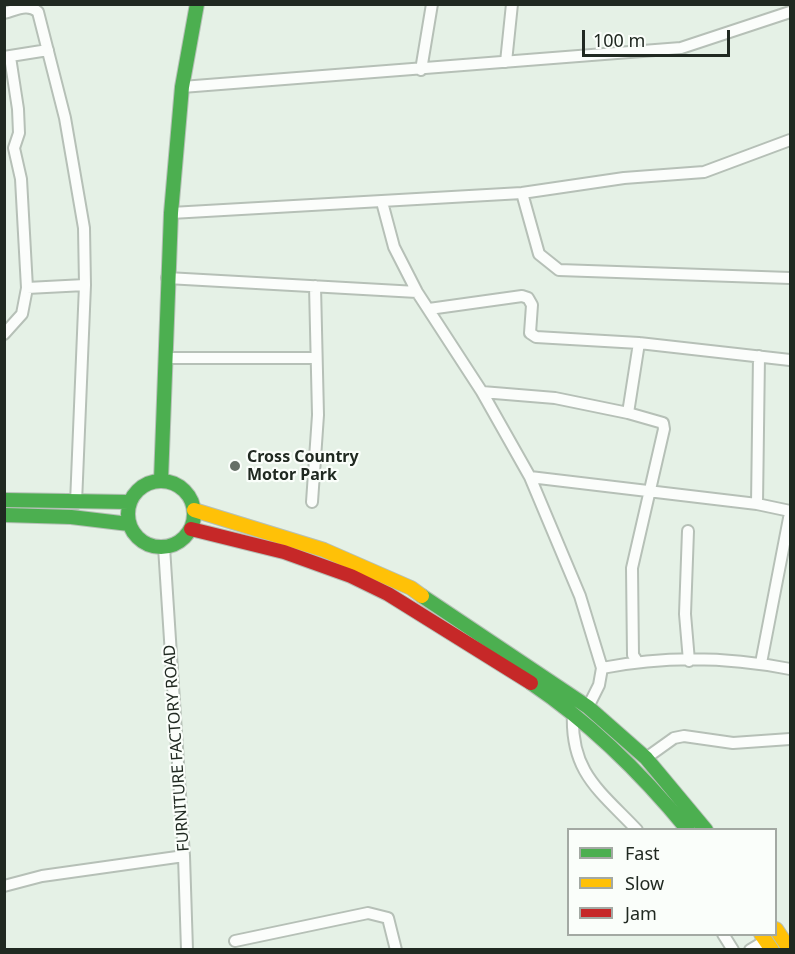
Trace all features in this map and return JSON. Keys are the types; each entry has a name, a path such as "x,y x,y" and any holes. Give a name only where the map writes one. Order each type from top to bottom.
{"main road":[{"path":"161,480 171,213 182,87 196,4"},
{"path":"161,480 177,484 188,495 194,510 191,529 180,542 164,547 142,542 129,524 129,502 136,491 148,483 161,480"},
{"path":"4,500 76,503 129,502"},
{"path":"194,510 324,550 411,588 588,707 646,758 704,828"},
{"path":"4,515 71,517 129,524"},
{"path":"191,529 243,540 373,586 490,654 573,712 634,768 686,828"},
{"path":"777,930 790,950"}],"street":[{"path":"421,70 432,4"},
{"path":"506,62 512,4"},
{"path":"4,13 23,8 35,9 38,12 65,118 84,228 85,285 76,503"},
{"path":"182,87 681,48 790,12"},
{"path":"4,334 22,314 27,288 21,179 14,148 19,133 18,109 7,57 48,50"},
{"path":"171,213 522,194 624,178 704,172 790,140"},
{"path":"522,194 539,254 559,270 790,278"},
{"path":"382,202 394,247 417,292 482,392 530,477 580,596 602,668 599,685 588,707"},
{"path":"167,278 417,292"},
{"path":"27,288 85,285"},
{"path":"312,502 318,415 315,286"},
{"path":"429,309 522,296 528,298 532,305 530,333 536,337 639,343 790,360"},
{"path":"628,413 639,343"},
{"path":"757,504 759,356"},
{"path":"165,358 316,358"},
{"path":"482,392 555,398 628,413 663,423 664,429 651,490 632,568 633,655 637,661"},
{"path":"530,477 757,504 790,512 761,663"},
{"path":"688,531 685,614 689,661"},
{"name":"FURNITURE FACTORY ROAD","path":"164,547 184,856 187,950"},
{"path":"602,668 637,661 730,659 790,669"},
{"path":"573,712 573,737 577,760 594,786 635,828"},
{"path":"646,758 674,738 684,736 733,743 790,739"},
{"path":"4,886 42,876 184,856"},
{"path":"235,941 368,913 388,918 396,950"},
{"path":"724,936 733,950"},
{"path":"750,950 766,942"}],"traffic: fast":[{"path":"161,480 171,213 182,87 197,4"},
{"path":"161,481 174,484 184,491 191,501 194,514 191,527 184,537 174,544 161,547 148,544 138,537 131,527 128,514 131,501 138,491 148,484 161,481"},
{"path":"4,500 129,502"},
{"path":"4,515 71,517 129,524"},
{"path":"422,596 588,707 646,758 704,828"},
{"path":"531,683 575,715 615,751 653,789 686,828"}],"traffic: slow":[{"path":"194,510 324,550 411,588 422,596"},
{"path":"777,930 790,950"},
{"path":"762,936 772,950"}],"traffic: jam":[{"path":"191,529 284,552 351,576 388,594 531,683"}],"place":[{"name":"Cross Country Motor Park","path":"235,466"}]}
